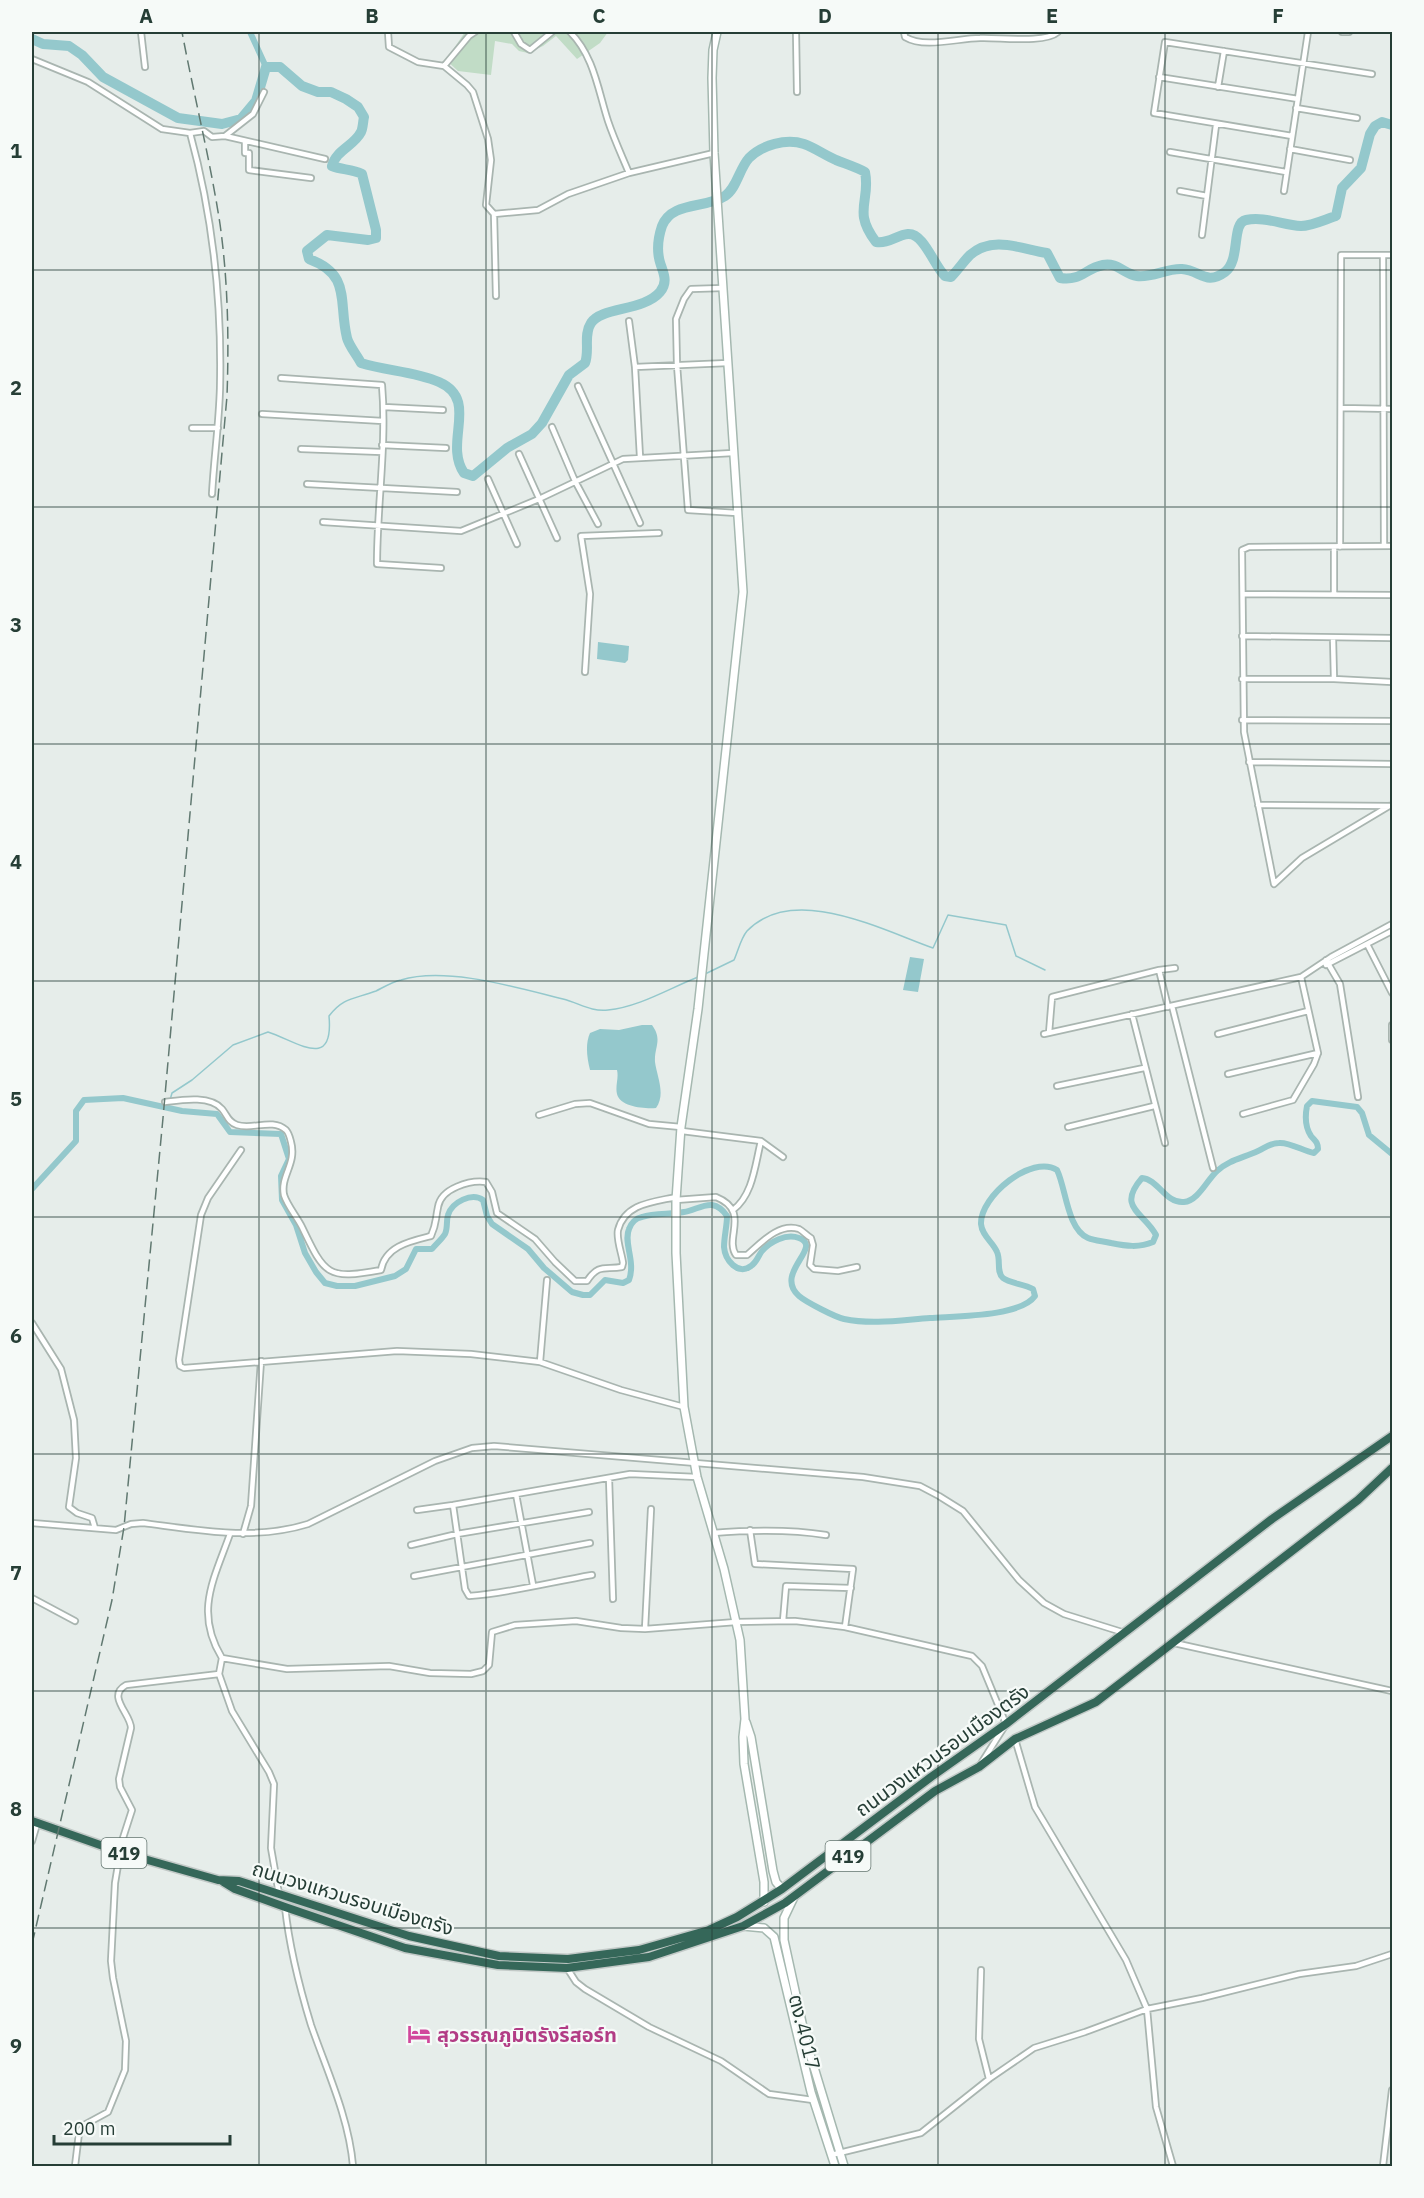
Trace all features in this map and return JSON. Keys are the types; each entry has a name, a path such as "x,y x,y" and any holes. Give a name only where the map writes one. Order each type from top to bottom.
{"highway":[{"name":"ถนนวงแหวนรอบเมืองตรัง","path":"218,1880 239,1881 409,1936 499,1956 568,1959 649,1948 709,1930 764,1902 783,1889 931,1777 1006,1724 1272,1519 1392,1436"},
{"name":"ถนนวงแหวนรอบเมืองตรัง","path":"34,1822 123,1853 218,1880 235,1889 405,1948 498,1965 567,1968 649,1957 743,1926 794,1897 935,1791 978,1767 1015,1739 1096,1702 1358,1500 1392,1468"}],"street":[{"path":"141,32 145,67"},
{"path":"388,32 389,47 418,62 444,66 473,92 481,112 491,160 486,205 494,214 496,296"},
{"path":"444,66 475,32"},
{"path":"514,32 521,44 530,50 552,32"},
{"path":"570,32 589,56 609,124 629,174"},
{"path":"717,32 713,50 712,78 714,153 743,592 700,989 681,1129 676,1222 684,1407 697,1477 724,1569 740,1640 745,1719 744,1764 764,1882 764,1902"},
{"path":"796,32 797,92"},
{"path":"904,32 905,37 911,41 948,42 978,38 1026,38 1053,35 1059,32"},
{"path":"1284,191 1308,32"},
{"path":"1342,32 1349,32"},
{"path":"1292,136 1154,113 1165,42 1372,74"},
{"path":"1218,87 1224,51"},
{"path":"32,59 88,82 162,129 189,133 204,130 212,137 225,136 325,159"},
{"path":"1160,77 1298,99"},
{"path":"225,136 253,114 264,92"},
{"path":"1296,108 1357,118"},
{"path":"1202,235 1216,125"},
{"path":"189,133 206,204 217,276 220,357 218,428 212,494"},
{"path":"245,141 245,153 249,153 249,170 311,177"},
{"path":"1290,149 1350,159"},
{"path":"1170,152 1286,172"},
{"path":"494,214 538,210 568,194 629,174 714,153"},
{"path":"1180,191 1207,196"},
{"path":"1334,594 1341,408 1341,255 1392,255"},
{"path":"1383,255 1384,546"},
{"path":"723,288 691,289 684,299 676,319 677,365 688,510 737,513"},
{"path":"629,321 635,367 640,457"},
{"path":"635,367 728,363"},
{"path":"281,378 382,385 384,407 377,564 441,568"},
{"path":"578,386 640,523"},
{"path":"384,407 443,410"},
{"path":"1341,408 1392,409"},
{"path":"262,414 383,421"},
{"path":"552,427 575,481 598,524"},
{"path":"192,428 218,428"},
{"path":"382,445 446,448"},
{"path":"301,449 382,452"},
{"path":"323,522 461,531 539,499 622,459 733,453"},
{"path":"519,454 557,538"},
{"path":"488,479 517,544"},
{"path":"307,484 457,492"},
{"path":"585,672 590,594 581,536 659,533"},
{"path":"1390,806 1302,858 1274,884 1242,720 1242,550 1249,547 1392,546"},
{"path":"1243,594 1392,595"},
{"path":"1242,636 1392,638"},
{"path":"1333,638 1334,679"},
{"path":"1242,679 1334,679 1392,682"},
{"path":"1242,720 1392,721"},
{"path":"1249,762 1392,764"},
{"path":"1258,805 1390,806"},
{"path":"1328,962 1392,924"},
{"path":"1175,968 1052,997 1047,1034 1301,977 1320,965 1392,932"},
{"path":"1367,944 1392,993"},
{"path":"1328,962 1340,984 1358,1097"},
{"path":"1159,970 1213,1168"},
{"path":"1243,1114 1293,1100 1314,1065 1318,1053 1301,977"},
{"path":"1218,1034 1308,1011"},
{"path":"1132,1014 1165,1143"},
{"path":"1392,1025 1392,1041"},
{"path":"1228,1074 1318,1053"},
{"path":"1057,1086 1144,1068"},
{"path":"165,1102 192,1098 216,1103 223,1109 228,1120 238,1125 273,1124 289,1134 294,1153 291,1167 284,1180 284,1196 320,1264 334,1274 354,1275 381,1270 382,1265 398,1245 431,1236 437,1222 438,1205 446,1194 457,1187 478,1181 486,1182 492,1192 497,1213 535,1239 575,1281 588,1281 593,1272 602,1267 622,1267 618,1231 628,1212 644,1203 716,1197 721,1198 733,1210 736,1218 733,1246 736,1255 747,1255 771,1234 792,1228 811,1238 813,1245 810,1265 814,1269 838,1270 857,1267"},
{"path":"538,1115 574,1104 590,1103 640,1121 761,1141 783,1157"},
{"path":"1068,1127 1154,1106"},
{"path":"733,1210 748,1193 761,1141"},
{"path":"241,1150 208,1198 201,1215 179,1360 180,1366 189,1369 397,1351 471,1354 540,1362 621,1390 684,1407"},
{"path":"540,1362 548,1280"},
{"path":"32,1323 61,1369 74,1420 76,1458 69,1506 77,1513 92,1518 95,1528"},
{"path":"243,1534 251,1506 261,1361"},
{"path":"32,1523 116,1530 131,1524 142,1523 230,1534 286,1531 308,1524 435,1461 472,1448 494,1446 694,1461 862,1477 920,1486 939,1496 963,1511 1019,1580 1044,1603 1064,1614 1125,1633"},
{"path":"417,1510 630,1474 697,1477"},
{"path":"609,1478 613,1599"},
{"path":"516,1494 533,1585"},
{"path":"453,1505 461,1567 465,1589 469,1596 495,1594 592,1575"},
{"path":"645,1629 651,1509"},
{"path":"411,1545 457,1534 590,1512"},
{"path":"713,1533 750,1530 808,1532 826,1535"},
{"path":"750,1530 755,1564 854,1569 845,1627"},
{"path":"230,1534 207,1600 207,1618 222,1658 219,1674 232,1711 274,1784 271,1848 279,1894"},
{"path":"414,1576 590,1543"},
{"path":"783,1621 786,1586 851,1588"},
{"path":"32,1598 75,1621"},
{"path":"222,1658 287,1669 389,1666 430,1673 471,1674 483,1671 489,1665 492,1632 514,1624 576,1621 645,1629 736,1622 806,1621 845,1627 972,1656 982,1666 1006,1724 978,1767"},
{"path":"1174,1643 1392,1691"},
{"path":"75,2166 79,2133 84,2126 108,2112 125,2070 126,2041 111,1961 115,1883 123,1853 122,1841 132,1810 119,1779 131,1728 131,1721 118,1700 121,1688 147,1682 219,1674"},
{"path":"745,1719 751,1737 773,1871 776,1882 783,1889"},
{"path":"1015,1739 1035,1807 1126,1960 1147,2009 1156,2107 1173,2166"},
{"path":"32,1841 34,1822"},
{"name":"ตง.4017","path":"794,1897 784,1918 784,1940 806,2041 844,2166"},
{"path":"285,1907 287,1925 310,2021 350,2140 352,2166"},
{"name":"ตง.4017","path":"743,1926 764,1928 774,1937 813,2100 835,2166"},
{"path":"831,2155 921,2133 989,2079 1034,2048 1147,2009 1299,1974 1356,1966 1392,1954"},
{"path":"567,1968 576,1982 585,1989 649,2027 721,2061 769,2094 813,2100"},
{"path":"981,1971 978,2039 989,2079"},
{"path":"1383,2166 1392,2090"}],"green space":[{"path":"465,32 608,32 600,43 577,59 556,36 543,46 528,53 519,51 512,44 495,41 491,75 458,71 446,60"}],"water":[{"path":"598,642 629,646 628,660 625,663 597,659"},
{"path":"910,957 924,959 918,992 903,990"},
{"path":"652,1025 657,1035 655,1062 661,1091 656,1108 640,1107 623,1102 617,1094 617,1070 590,1070 588,1061 587,1046 590,1033 600,1029 619,1030"}],"waterway":[{"path":"250,32 266,67"},
{"path":"32,39 43,44 69,46 82,55 103,77 178,118 222,124 241,119 256,101 266,67 280,67 302,86 318,92 331,92 358,107 364,117 361,132 337,156 332,166 362,174 376,238 368,240 327,235 307,251 309,259 323,265 338,281 347,338 361,363 429,378 451,390 457,399 459,411 457,448 459,461 464,473 473,476 507,448 532,434 542,423 569,375 585,363 587,332 596,318 644,303 660,292 665,279 658,250 662,226 667,218 681,209 708,203 725,196 749,158 767,146 782,142 797,142 865,172 865,222 876,242 885,242 908,234 914,235 924,244 945,276 951,277 970,255 979,249 1007,245 1047,253 1060,278 1073,278 1103,265 1116,267 1137,276 1182,269 1213,278 1225,272 1230,266 1239,228 1246,220 1260,219 1301,226 1336,216 1342,188 1361,168 1370,134 1375,126 1382,122 1392,125"},
{"path":"705,974 734,960 747,931 766,917 788,911 813,911 838,915 864,922 933,948 948,915 1006,925 1016,956 1045,970"},
{"path":"168,1107 172,1093 192,1080 233,1045 268,1032 302,1046 320,1048 326,1043 329,1033 329,1016 339,1005 401,980 419,976 482,980 525,989 591,1008 608,1010 631,1005 698,977"},
{"path":"32,1189 76,1141 76,1111 84,1100 123,1098 182,1111 217,1114 230,1132 281,1134 289,1159 281,1176 282,1200 296,1225 305,1253 325,1283 355,1286 395,1276 406,1269 416,1249 432,1249 446,1232 450,1210 458,1202 473,1197 483,1200 487,1216 492,1224 528,1249 544,1268 572,1292 590,1295 605,1280 623,1283 629,1280 631,1266 627,1240 629,1229 636,1220 647,1215 679,1213 712,1205 717,1206 727,1216 724,1247 727,1257 737,1268 746,1269 753,1264 769,1244 784,1238 799,1238 805,1242 806,1248 792,1278 793,1287 799,1296 840,1318 876,1322 1002,1312 1027,1303 1035,1296 1033,1289 1003,1278 999,1269 997,1252 983,1232 981,1224 983,1213 998,1190 1009,1180 1034,1168 1047,1167 1057,1170 1071,1217 1081,1233 1094,1240 1138,1246 1153,1242 1156,1235 1132,1203 1135,1188 1142,1178 1153,1182 1172,1199 1184,1202 1194,1198 1222,1167 1270,1145 1288,1144 1314,1153 1318,1149 1309,1133 1306,1118 1307,1106 1312,1101 1357,1107 1362,1113 1369,1135 1392,1154"}],"railway":[{"path":"32,1944 112,1600 124,1527 227,396 227,310 223,245 212,176 182,32"}],"place":[{"name":"สุวรรณภูมิตรังรีสอร์ท","path":"419,2034"}]}
